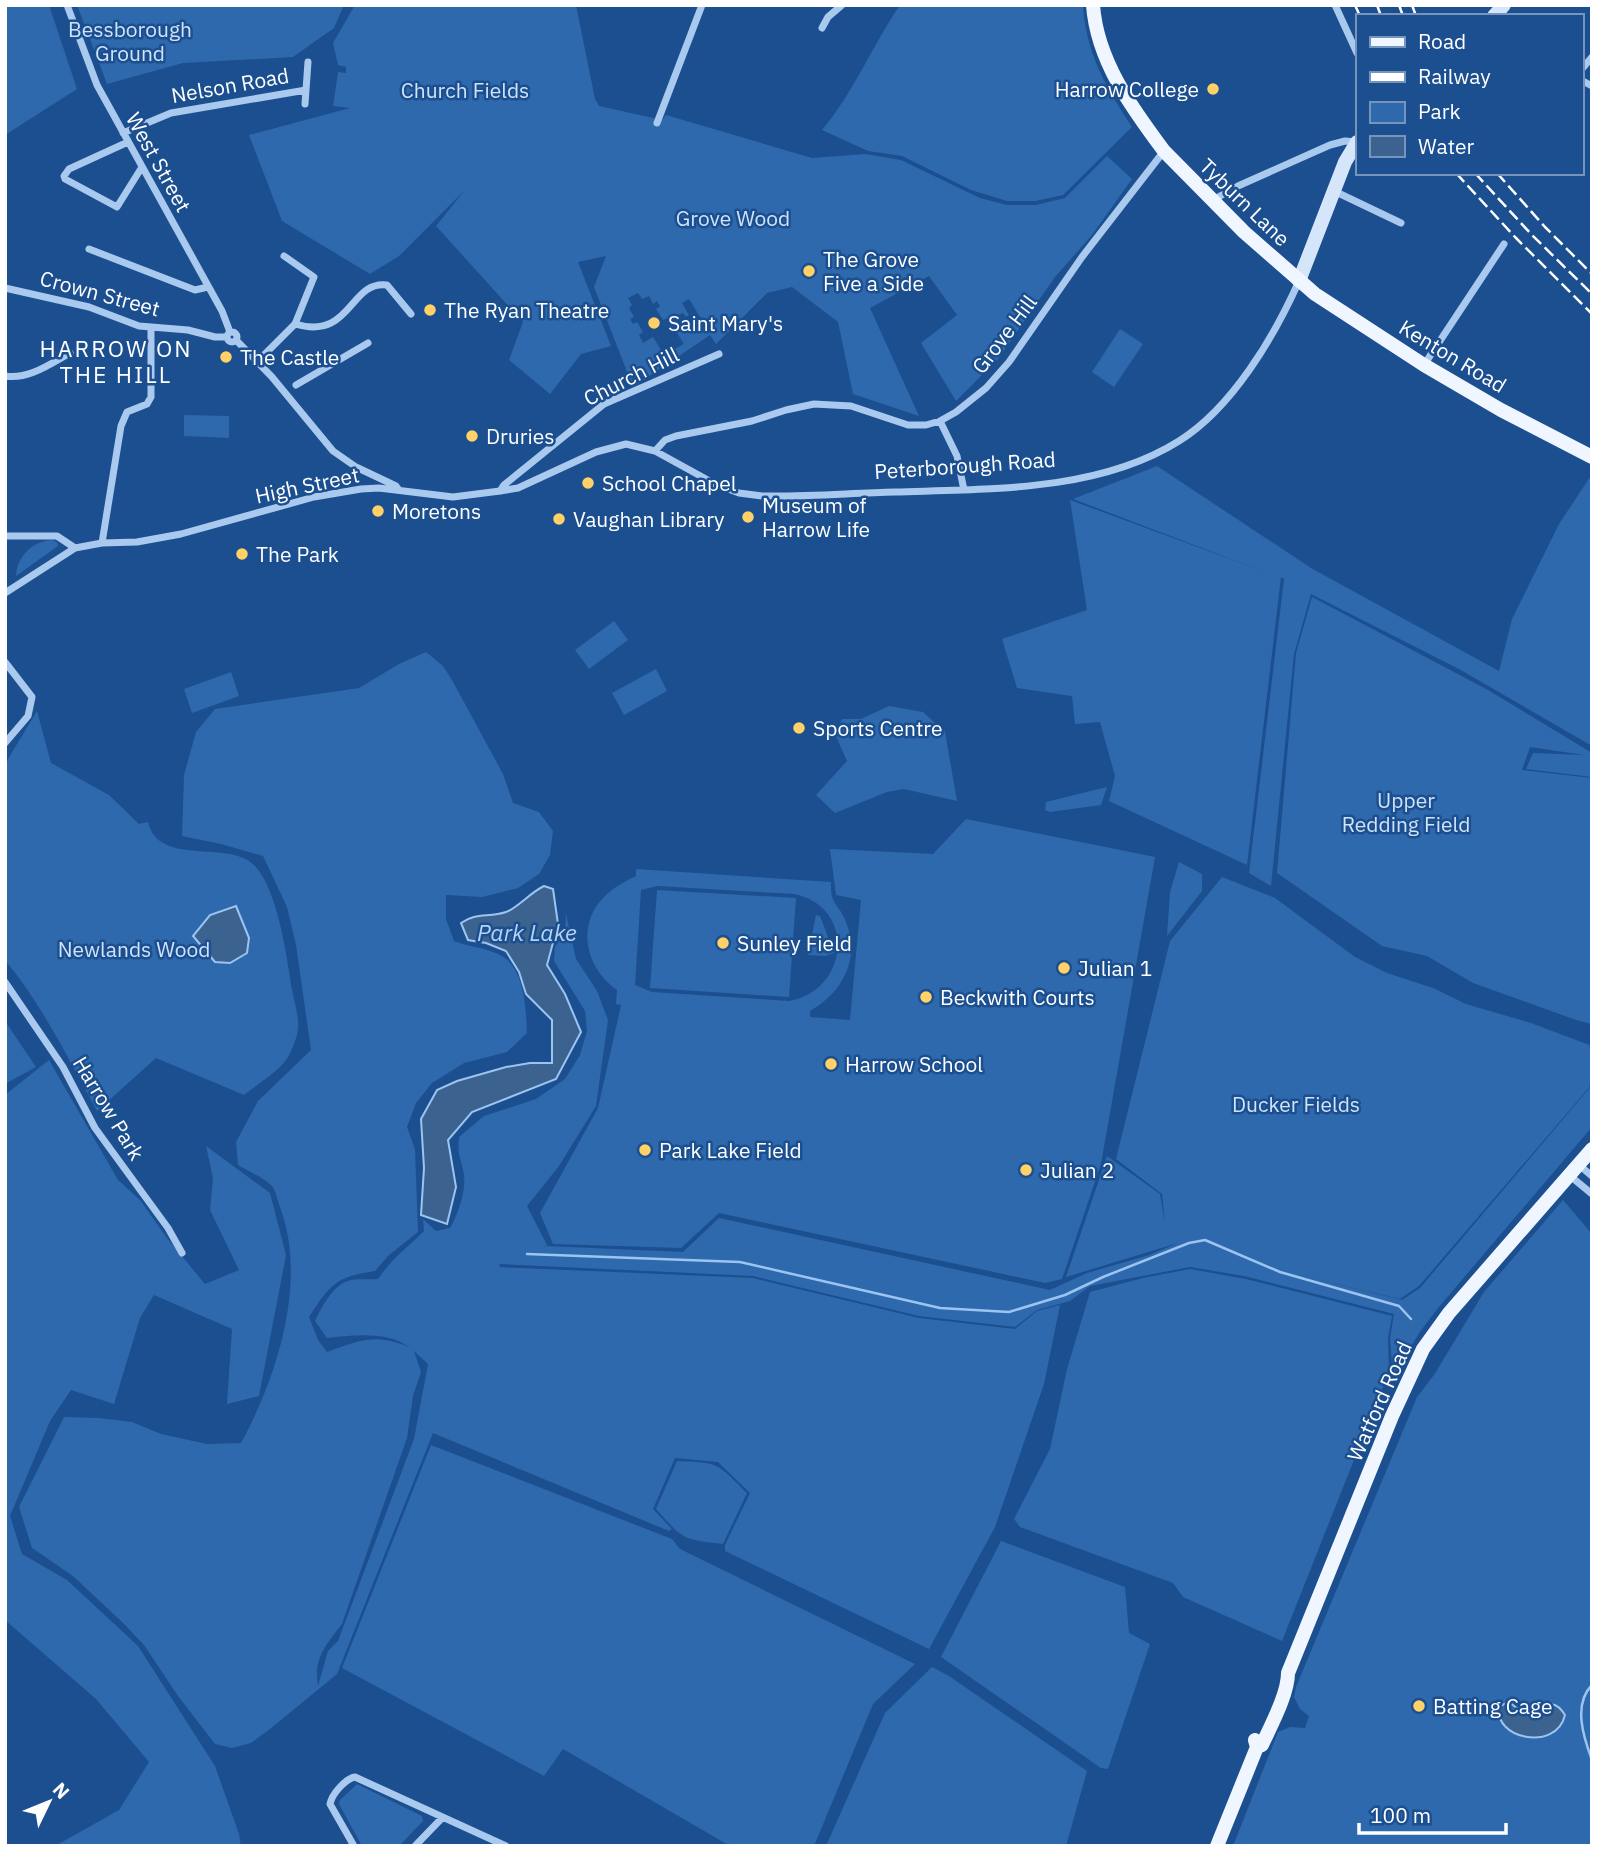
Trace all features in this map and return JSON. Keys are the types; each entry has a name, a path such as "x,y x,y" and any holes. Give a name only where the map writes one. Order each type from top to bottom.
{"main road":[{"name":"Tyburn Lane","path":"1093,5 1100,47 1110,69 1164,152 1212,201 1299,281"},
{"name":"Peterborough Road","path":"1299,281 1345,162 1356,144"},
{"name":"Kenton Road","path":"1299,281 1424,365 1501,410 1592,457"},
{"name":"Watford Road","path":"1217,1846 1257,1747 1262,1745 1268,1732 1288,1683 1288,1674 1392,1416 1423,1349 1449,1313 1592,1149"}],"street":[{"name":"West Street","path":"67,5 97,85 222,311 228,334"},
{"path":"657,123 702,5"},
{"path":"822,28 828,17 842,5"},
{"path":"1335,5 1356,51"},
{"path":"305,104 309,62"},
{"name":"Nelson Road","path":"123,133 171,113 306,90"},
{"path":"1212,201 1238,186 1330,145 1345,141 1356,142"},
{"path":"128,142 72,167 66,172 65,179 117,207 142,167"},
{"name":"Grove Hill","path":"655,451 665,440 676,436 752,421 814,404 851,406 908,425 926,425 956,412 986,388 1009,362 1082,257 1164,152"},
{"path":"1333,191 1401,223"},
{"path":"1424,365 1504,244"},
{"path":"89,249 195,290 208,287"},
{"path":"257,362 295,324 314,277 284,256"},
{"name":"Peterborough Road","path":"655,451 715,484 739,493 762,496 964,490 1049,483 1117,470 1180,441 1211,416 1240,382 1263,347 1299,281"},
{"path":"295,324 312,328 330,324 343,316 365,292 383,284 394,291 411,314"},
{"name":"Crown Street","path":"5,288 89,307 129,324 188,330 215,337 228,334"},
{"path":"102,543 121,426 127,412 147,404 152,397 151,328"},
{"path":"228,334 230,342 236,340 257,362 290,388 301,413 343,460 396,486 400,491"},
{"path":"290,388 368,343"},
{"path":"5,376 15,378 34,372 70,354"},
{"name":"Church Hill","path":"500,492 504,485 604,404 719,354"},
{"path":"940,421 957,456 964,490"},
{"name":"High Street","path":"9,591 75,548 102,543 138,542 181,534 323,495 379,488 453,497 500,492 518,488 614,446 631,444 655,451"},
{"path":"5,536 57,536 75,548"},
{"path":"5,662 32,697 28,716 5,743"},
{"name":"Harrow Park","path":"5,982 63,1067 95,1128 182,1253"},
{"path":"1574,1170 1592,1176"},
{"path":"1574,1170 1592,1194"},
{"path":"354,1846 330,1804 331,1798 350,1778 355,1777 506,1846"},
{"path":"415,1846 442,1818"}],"green space":[{"path":"5,5 49,5 77,89 5,135"},
{"name":"Bessborough Ground","path":"77,5 344,5 334,28 293,57 183,63 107,84"},
{"name":"Grove Wood","path":"355,5 576,5 595,99 599,106 662,120 666,115 812,158 865,154 901,160 980,198 1007,205 1036,205 1065,198 1107,156 1132,179 1092,235 1055,277 998,359 956,401 921,343 957,315 929,276 870,308 919,416 853,394 838,322 792,287 767,293 716,344 710,335 633,387 594,287 606,256 578,262 611,346 581,354 550,394 509,360 523,322 436,226 465,190 399,256 370,274 282,221 249,135 350,108 333,106 338,72 346,73 346,67 338,65 333,43","holes":["638,293 642,299 649,296 653,304 657,301 660,306 656,309 663,320 667,318 672,325 679,321 677,316 683,313 686,317 689,315 682,303 689,299 702,320 687,326 690,330 686,332 684,329 677,333 684,344 664,355 653,337 643,343 639,335 643,332 637,322 633,324 630,319 634,317 628,298"]},
{"path":"900,5 1083,5 1093,55 1132,127 1063,195 1035,201 1007,201 971,190 902,156 868,151 822,130 844,100"},
{"path":"1120,329 1143,344 1114,387 1092,372"},
{"path":"184,415 229,416 229,438 184,436"},
{"path":"1157,466 1311,568 1499,671 1512,619 1559,524 1592,474 1592,746 1459,669 1311,594 1294,654 1271,886 1249,873 1284,579 1281,577 1247,865 1109,801 1115,776 1100,722 1075,724 1072,696 1017,688 1002,639 1087,610 1070,500 1260,570 1073,499"},
{"path":"52,540 57,542 58,546 16,576 19,562 27,551 38,543"},
{"name":"Upper Redding Field","path":"1312,597 1488,690 1592,753 1592,777 1526,769 1533,753 1584,755 1530,747 1522,770 1592,778 1592,1024 1473,983 1427,956 1382,946 1277,873 1296,653"},
{"path":"614,621 628,640 589,669 575,650"},
{"name":"Ducker Fields","path":"426,652 443,666 503,774 513,803 539,812 553,831 550,855 539,874 518,888 482,897 446,895 446,919 454,941 497,953 510,962 523,991 527,1033 507,1052 464,1063 432,1083 416,1103 407,1127 415,1149 418,1232 389,1255 375,1271 342,1279 323,1297 309,1317 318,1340 327,1352 349,1344 377,1339 409,1347 380,1336 327,1338 315,1321 337,1287 348,1281 378,1279 394,1259 424,1231 423,1219 436,1231 450,1228 464,1188 459,1137 484,1116 536,1099 565,1079 580,1055 587,1031 585,1011 554,961 555,947 565,932 566,914 576,959 597,991 608,1020 596,1106 559,1166 527,1206 547,1245 544,1248 683,1252 719,1218 1050,1290 1087,1273 1149,1255 1178,1243 1066,1277 1107,1156 1160,1194 1165,1223 1162,1194 1116,1159 1170,941 1222,877 1275,898 1355,957 1387,973 1433,988 1466,1004 1531,1023 1592,1046 1592,1084 1419,1286 1400,1299 1296,1274 1402,1300 1420,1288 1592,1085 1592,1127 1438,1308 1419,1333 1393,1377 1390,1338 1394,1314 1244,1276 1190,1267 1090,1286 1070,1301 1037,1310 1015,1327 919,1316 753,1276 500,1264 499,1267 753,1278 919,1318 1015,1329 1037,1311 1060,1305 1044,1384 995,1527 929,1649 725,1551 725,1545 750,1493 718,1462 675,1458 653,1509 672,1529 669,1531 433,1433 337,1674 251,1743 232,1748 215,1744 144,1645 73,1576 32,1548 19,1507 64,1417 132,1422 161,1434 207,1444 241,1443 254,1417 276,1360 284,1329 291,1268 288,1238 274,1190 263,1179 238,1165 236,1142 258,1101 311,1050 296,945 287,907 263,856 182,836 184,775 196,732 215,709 359,688 399,664","holes":["414,1351 428,1364 414,1439 338,1641 328,1651 318,1686 319,1660 326,1645 342,1624 407,1438 413,1396 421,1372"]},
{"path":"656,669 667,691 624,715 612,693"},
{"path":"231,672 239,696 192,713 184,689"},
{"path":"889,706 923,712 945,732 957,801 904,789 887,792 835,813 816,795 847,761 835,734 842,719 861,719"},
{"name":"Newlands Wood","path":"37,711 51,763 109,795 139,824 148,822 154,835 164,844 237,856 249,861 259,870 267,884 284,940 298,1031 285,1062 244,1095 156,1058 97,1111 43,1015 5,960 5,770 8,759"},
{"path":"1107,787 1101,805 1050,812 1045,810 1046,802"},
{"path":"966,819 1155,857 1101,1164 1062,1279 1045,1283 719,1213 681,1248 553,1244 540,1213 598,1108 621,1005 616,1004 617,990 598,971 588,947 589,921 603,898 614,888 636,876 636,869 831,882 833,900 846,922 850,936 850,962 839,985 821,1004 810,1011 810,1017 850,1020 861,900 836,895 830,849 933,854","holes":["657,886 794,894 814,902 828,914 836,930 838,948 834,965 824,981 809,994 789,1001 652,992 635,985 641,890"]},
{"path":"1179,862 1202,874 1202,891 1167,936 1170,892"},
{"name":"Sunley Field","path":"657,890 796,898 789,997 650,988"},
{"path":"816,915 820,916 834,953 825,956 808,955"},
{"path":"5,1021 36,1067 5,1084"},
{"path":"49,1060 118,1180 140,1200 205,1284 239,1270 210,1210 213,1178 206,1146 270,1193 286,1255 259,1396 227,1404 232,1329 154,1295 140,1318 114,1404 71,1390 50,1421 10,1516 22,1554 67,1580 138,1646 215,1766 241,1846 55,1846 119,1810 149,1762 96,1699 5,1620 5,1095"},
{"path":"1563,1200 1592,1234 1592,1846 1233,1846 1278,1732 1290,1727 1305,1728 1309,1716 1300,1709 1294,1697 1296,1687 1417,1397 1434,1375 1484,1292"},
{"path":"1190,1269 1246,1279 1392,1316 1388,1338 1389,1372 1282,1641 1183,1597 1173,1583 1020,1527 1014,1519 1050,1449 1067,1369 1090,1292"},
{"path":"431,1445 672,1539 680,1549 915,1664 873,1704 814,1846 730,1846 563,1749 544,1776 342,1668"},
{"path":"677,1461 702,1462 716,1466 747,1493 723,1544 684,1536 656,1509"},
{"path":"1001,1541 1125,1587 1129,1633 1150,1644 1108,1769 1101,1768 941,1657"},
{"path":"932,1667 1087,1771 1066,1846 826,1846 885,1713"},
{"path":"357,1784 422,1816 423,1821 399,1846 362,1846 339,1804"}],"water":[{"name":"Park Lake","path":"544,886 553,889 558,924 547,965 565,994 581,1032 556,1079 472,1112 448,1140 456,1187 447,1224 421,1215 424,1168 421,1119 437,1090 457,1081 506,1067 552,1063 552,1020 526,994 519,972 506,951 486,943 468,940 461,923 472,917 500,914 510,910"},
{"path":"236,906 249,938 247,953 230,963 215,962 193,936 210,915"},
{"path":"1509,1702 1525,1711 1548,1704 1554,1705 1565,1715 1559,1727 1550,1734 1526,1737 1514,1733 1505,1726 1500,1717 1500,1706"}],"waterway":[{"path":"527,1254 740,1262 940,1308 1009,1312 1065,1295 1189,1243 1205,1240 1280,1272 1399,1306 1411,1319"},
{"path":"1592,1685 1586,1693 1581,1711 1583,1731 1592,1760"}],"railway":[{"path":"1355,5 1359,14"},
{"path":"1377,5 1380,14"},
{"path":"1399,5 1402,14"},
{"path":"1412,5 1415,14"},
{"path":"1458,175 1592,314"},
{"path":"1477,175 1531,234 1592,294"},
{"path":"1499,175 1592,274"}],"place":[{"name":"Harrow College","path":"1213,89"},
{"name":"The Grove Five a Side","path":"809,271"},
{"name":"The Ryan Theatre","path":"430,310"},
{"name":"Saint Mary's","path":"654,323"},
{"name":"The Castle","path":"226,357"},
{"name":"Druries","path":"472,436"},
{"name":"School Chapel","path":"588,483"},
{"name":"Moretons","path":"378,511"},
{"name":"Museum of Harrow Life","path":"748,517"},
{"name":"Vaughan Library","path":"559,519"},
{"name":"The Park","path":"242,554"},
{"name":"Sports Centre","path":"799,728"},
{"name":"Sunley Field","path":"723,943"},
{"name":"Julian 1","path":"1064,968"},
{"name":"Beckwith Courts","path":"926,997"},
{"name":"Harrow School","path":"831,1064"},
{"name":"Park Lake Field","path":"645,1150"},
{"name":"Julian 2","path":"1026,1170"},
{"name":"Batting Cage","path":"1419,1706"}],"district":[{"name":"HARROW ON THE HILL","path":"116,361"}],"park label":[{"name":"Church Fields","path":"465,90"}]}
